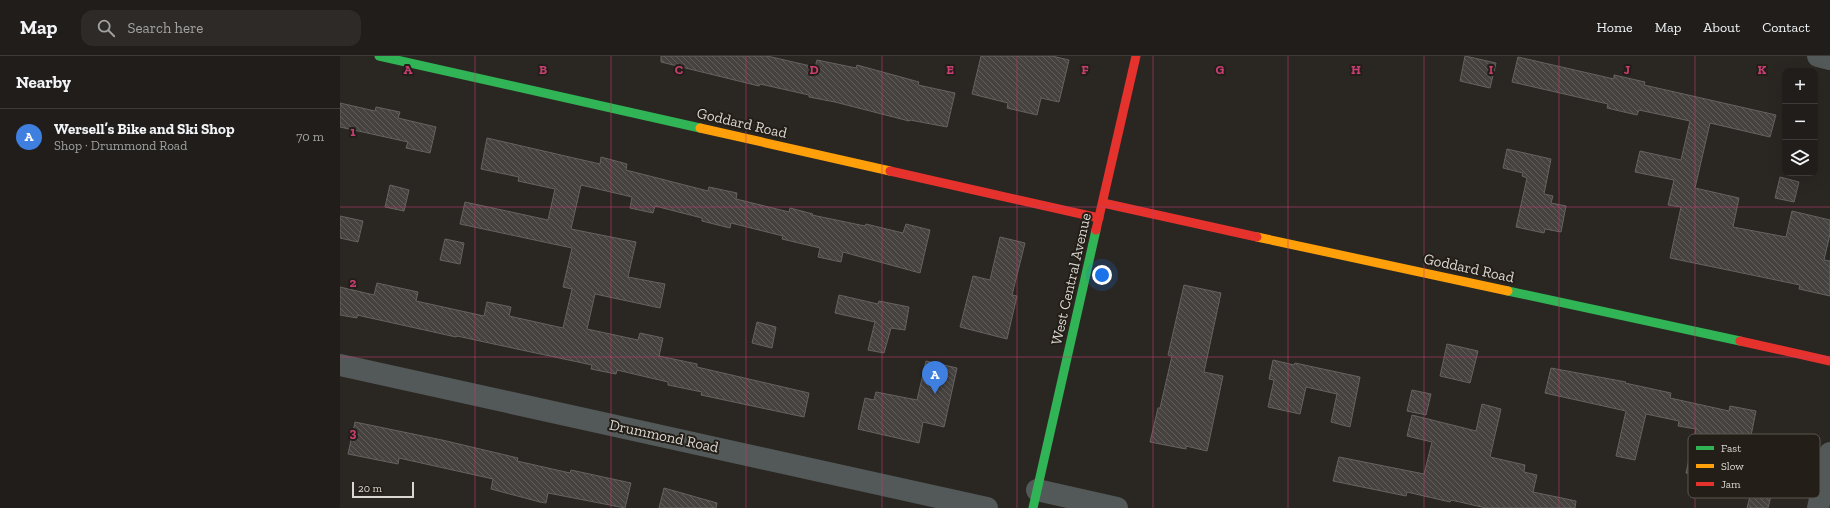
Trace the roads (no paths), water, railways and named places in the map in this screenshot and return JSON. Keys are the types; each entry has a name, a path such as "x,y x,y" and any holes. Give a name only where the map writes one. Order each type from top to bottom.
{"street":[{"name":"Goddard Road","path":"379,56 1099,218"},
{"name":"West Central Avenue","path":"1035,499 1136,56"},
{"path":"1818,56 1830,59"},
{"name":"Goddard Road","path":"1103,203 1830,361"},
{"name":"Drummond Road","path":"340,365 988,508"},
{"path":"1818,508 1830,454"},
{"path":"1035,499 1117,508"}],"place":[{"name":"Wersell’s Bike and Ski Shop","path":"935,394"}]}
